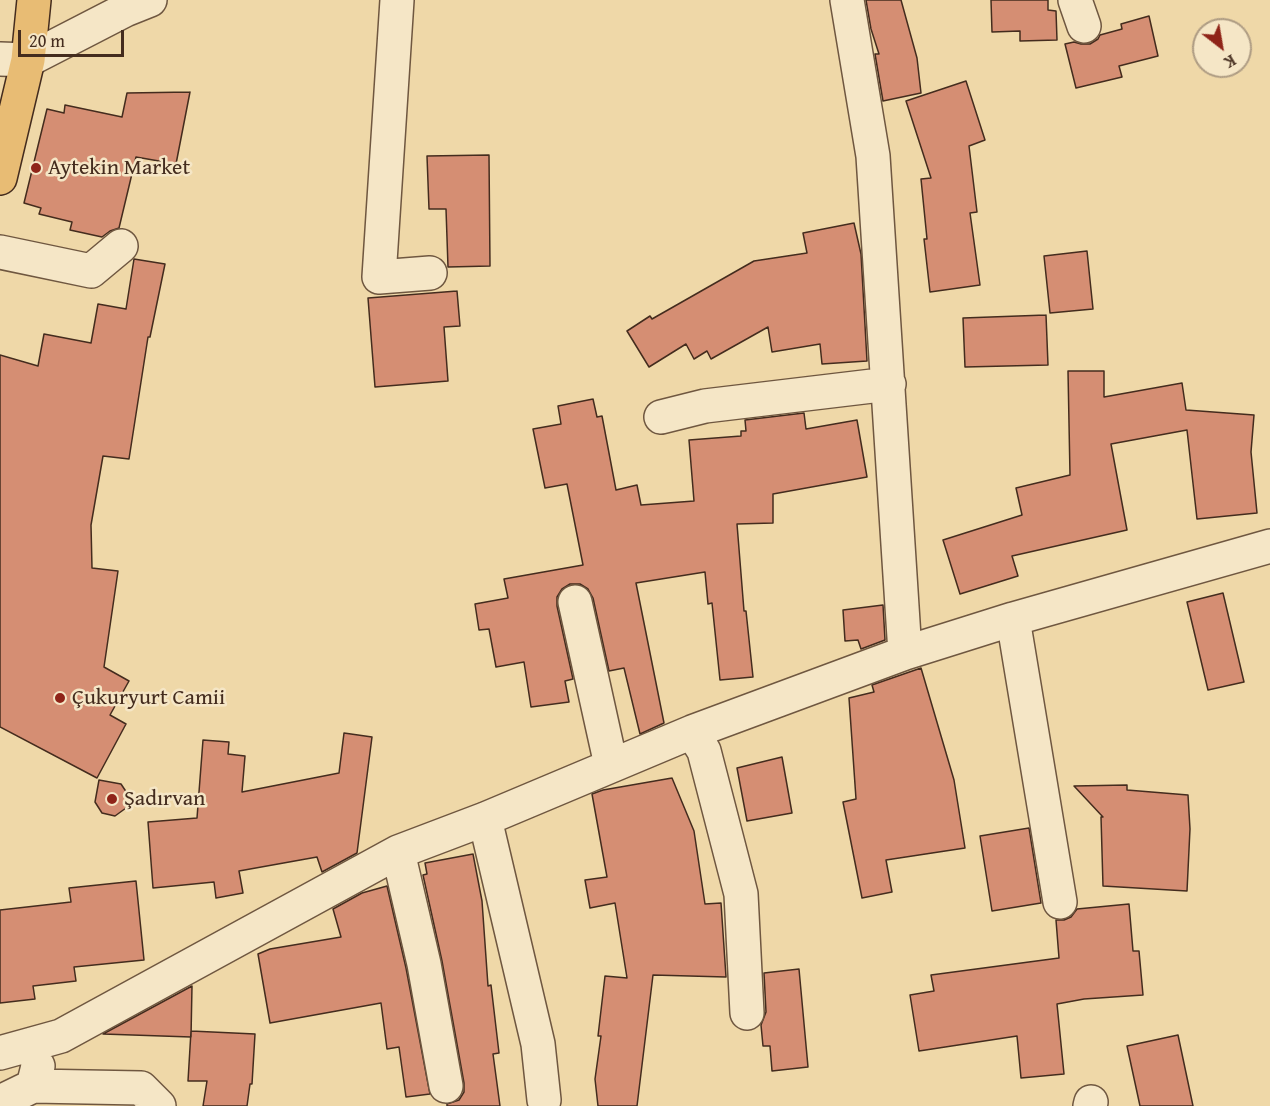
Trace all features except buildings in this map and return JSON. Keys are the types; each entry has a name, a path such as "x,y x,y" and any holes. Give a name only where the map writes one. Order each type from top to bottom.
{"main road":[{"path":"0,178 14,60 34,0"}],"street":[{"path":"90,0 138,5"},
{"path":"397,0 379,277 430,273"},
{"path":"847,0 873,156 905,653"},
{"path":"14,60 138,5"},
{"path":"0,252 91,271 122,246"},
{"path":"661,417 705,406 889,384"},
{"path":"0,1053 61,1036 398,852 485,819 693,732 905,653 1013,619 1270,546"},
{"path":"575,602 611,765"},
{"path":"1013,619 1059,902"},
{"path":"693,732 704,751 741,894 747,1013"},
{"path":"485,819 537,1044 544,1100"},
{"path":"398,852 424,964 446,1086"},
{"path":"33,1086 44,1041"},
{"path":"0,1102 33,1086 141,1088 159,1106"}],"place":[{"name":"Aytekin Market","path":"36,168"},
{"name":"Çukuryurt Camii","path":"60,698"},
{"name":"Şadırvan","path":"112,799"}]}
